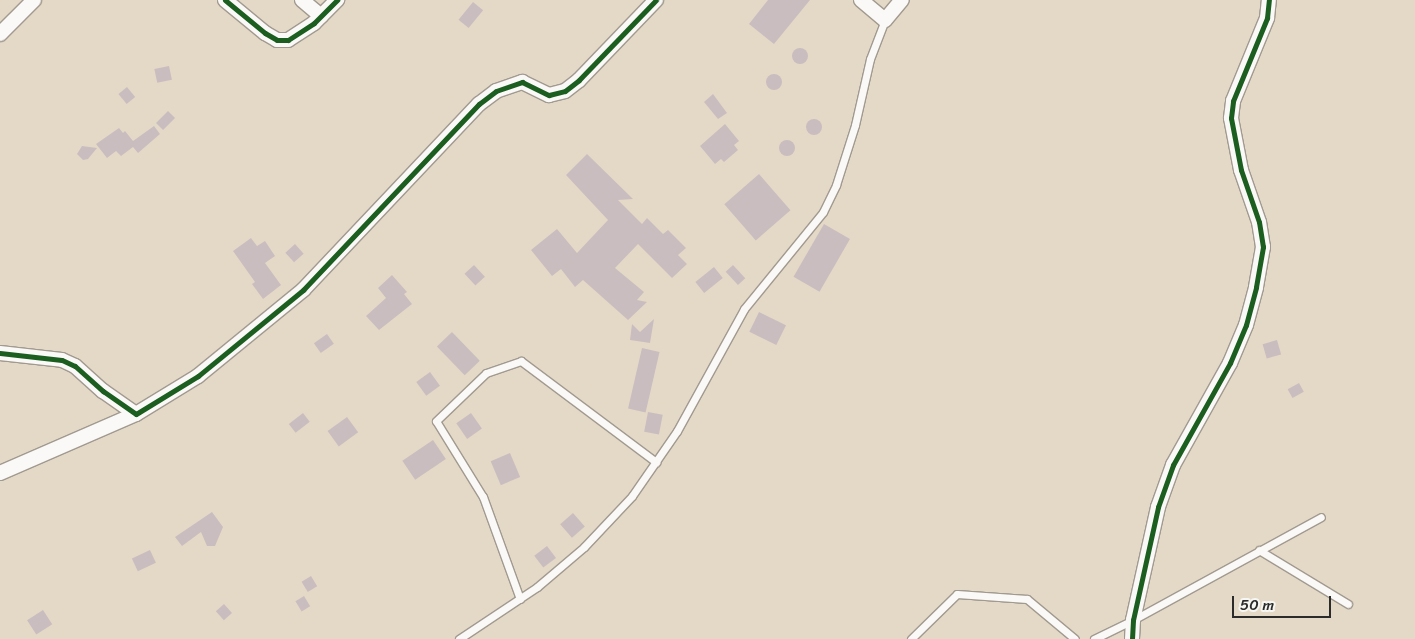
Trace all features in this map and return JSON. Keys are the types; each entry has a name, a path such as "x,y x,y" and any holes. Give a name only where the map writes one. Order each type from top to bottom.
{"street":[{"path":"0,34 34,0"},
{"path":"225,0 277,40 288,40 298,36 337,0"},
{"path":"302,0 321,16"},
{"path":"0,473 136,414 198,376 303,290 479,104 496,91 522,82 549,95 565,91 579,80 656,0"},
{"path":"861,0 885,20 902,0"},
{"path":"1132,639 1133,620 1158,507 1173,465 1230,363 1246,325 1256,287 1263,247 1259,222 1241,170 1231,118 1233,101 1267,18 1269,0"},
{"path":"0,353 62,360 75,366 103,391 136,414"}],"lane":[{"path":"459,639 537,587 584,547 632,496 677,432 744,309 823,212 836,185 855,125 870,58 885,20"},
{"path":"520,599 483,497 436,421 486,373 522,361 656,462"},
{"path":"1094,639 1133,620 1321,516"},
{"path":"1259,550 1348,604"},
{"path":"911,639 957,594 1027,599 1075,639"}],"building":[{"path":"768,0 810,0 774,44 749,24"},
{"path":"473,2 483,10 469,28 459,20"},
{"path":"797,48 803,48 808,53 806,62 797,64 792,59 792,53"},
{"path":"169,66 172,80 157,83 154,69"},
{"path":"771,74 777,74 782,79 780,88 771,90 766,85 766,79"},
{"path":"127,87 135,97 127,104 118,94"},
{"path":"713,94 727,113 718,119 704,102"},
{"path":"168,111 175,118 163,130 156,123"},
{"path":"811,119 817,119 822,124 820,133 811,135 806,130 806,124"},
{"path":"725,124 739,141 734,145 738,150 724,162 721,159 715,164 700,146"},
{"path":"154,126 160,134 138,153 133,147 121,156 116,151 107,158 96,144 119,128 123,133 125,131 133,141"},
{"path":"784,140 790,140 795,145 793,154 784,156 779,151 779,145"},
{"path":"82,146 97,148 88,159 83,160 77,154"},
{"path":"587,154 633,199 618,200 642,224 647,218 663,234 668,230 686,248 678,255 687,264 672,278 638,244 615,268 644,292 637,300 647,302 628,320 583,280 575,287 561,269 552,276 531,250 557,229 577,253 608,220 566,175"},
{"path":"759,174 790,210 756,240 724,204"},
{"path":"824,224 850,239 819,292 794,277"},
{"path":"251,238 257,246 265,241 275,256 265,263 281,285 263,299 252,284 255,282 233,251"},
{"path":"295,244 304,254 294,262 285,253"},
{"path":"474,265 485,277 475,286 464,274"},
{"path":"733,265 745,278 738,285 726,272"},
{"path":"714,267 723,278 704,293 695,282"},
{"path":"392,275 407,292 404,294 412,304 379,330 366,316 386,298 378,288"},
{"path":"759,312 786,325 776,345 749,332"},
{"path":"654,319 650,343 630,340 632,324 640,332"},
{"path":"452,332 480,361 465,375 437,347"},
{"path":"327,334 334,344 321,353 314,343"},
{"path":"1277,340 1281,354 1267,359 1263,344"},
{"path":"642,348 660,352 646,412 628,408"},
{"path":"430,372 440,386 426,396 416,382"},
{"path":"1299,383 1304,392 1292,398 1288,389"},
{"path":"648,412 663,415 659,434 644,432"},
{"path":"303,413 310,422 296,433 289,424"},
{"path":"471,413 482,429 467,439 456,423"},
{"path":"347,417 358,432 339,446 328,431"},
{"path":"433,440 446,459 415,480 402,461"},
{"path":"510,453 520,477 501,485 491,461"},
{"path":"212,512 223,527 215,546 207,546 201,532 182,546 175,537"},
{"path":"573,513 585,527 572,538 560,524"},
{"path":"547,546 556,558 543,568 534,556"},
{"path":"150,550 156,563 138,571 132,558"},
{"path":"311,576 317,586 308,592 302,582"},
{"path":"304,596 310,606 302,611 295,601"},
{"path":"224,604 232,613 224,620 216,611"},
{"path":"43,610 52,624 36,635 27,620"}],"cycle path":[{"path":"225,0 265,33 277,40 288,40 314,23 337,0"},
{"path":"0,353 62,360 75,366 103,391 136,414 198,376 303,290 479,104 496,91 522,82 549,95 565,91 579,80 656,0"},
{"path":"1132,639 1133,620 1158,507 1173,465 1230,363 1246,325 1256,287 1263,247 1259,222 1241,170 1231,118 1233,101 1267,18 1269,0"}]}
